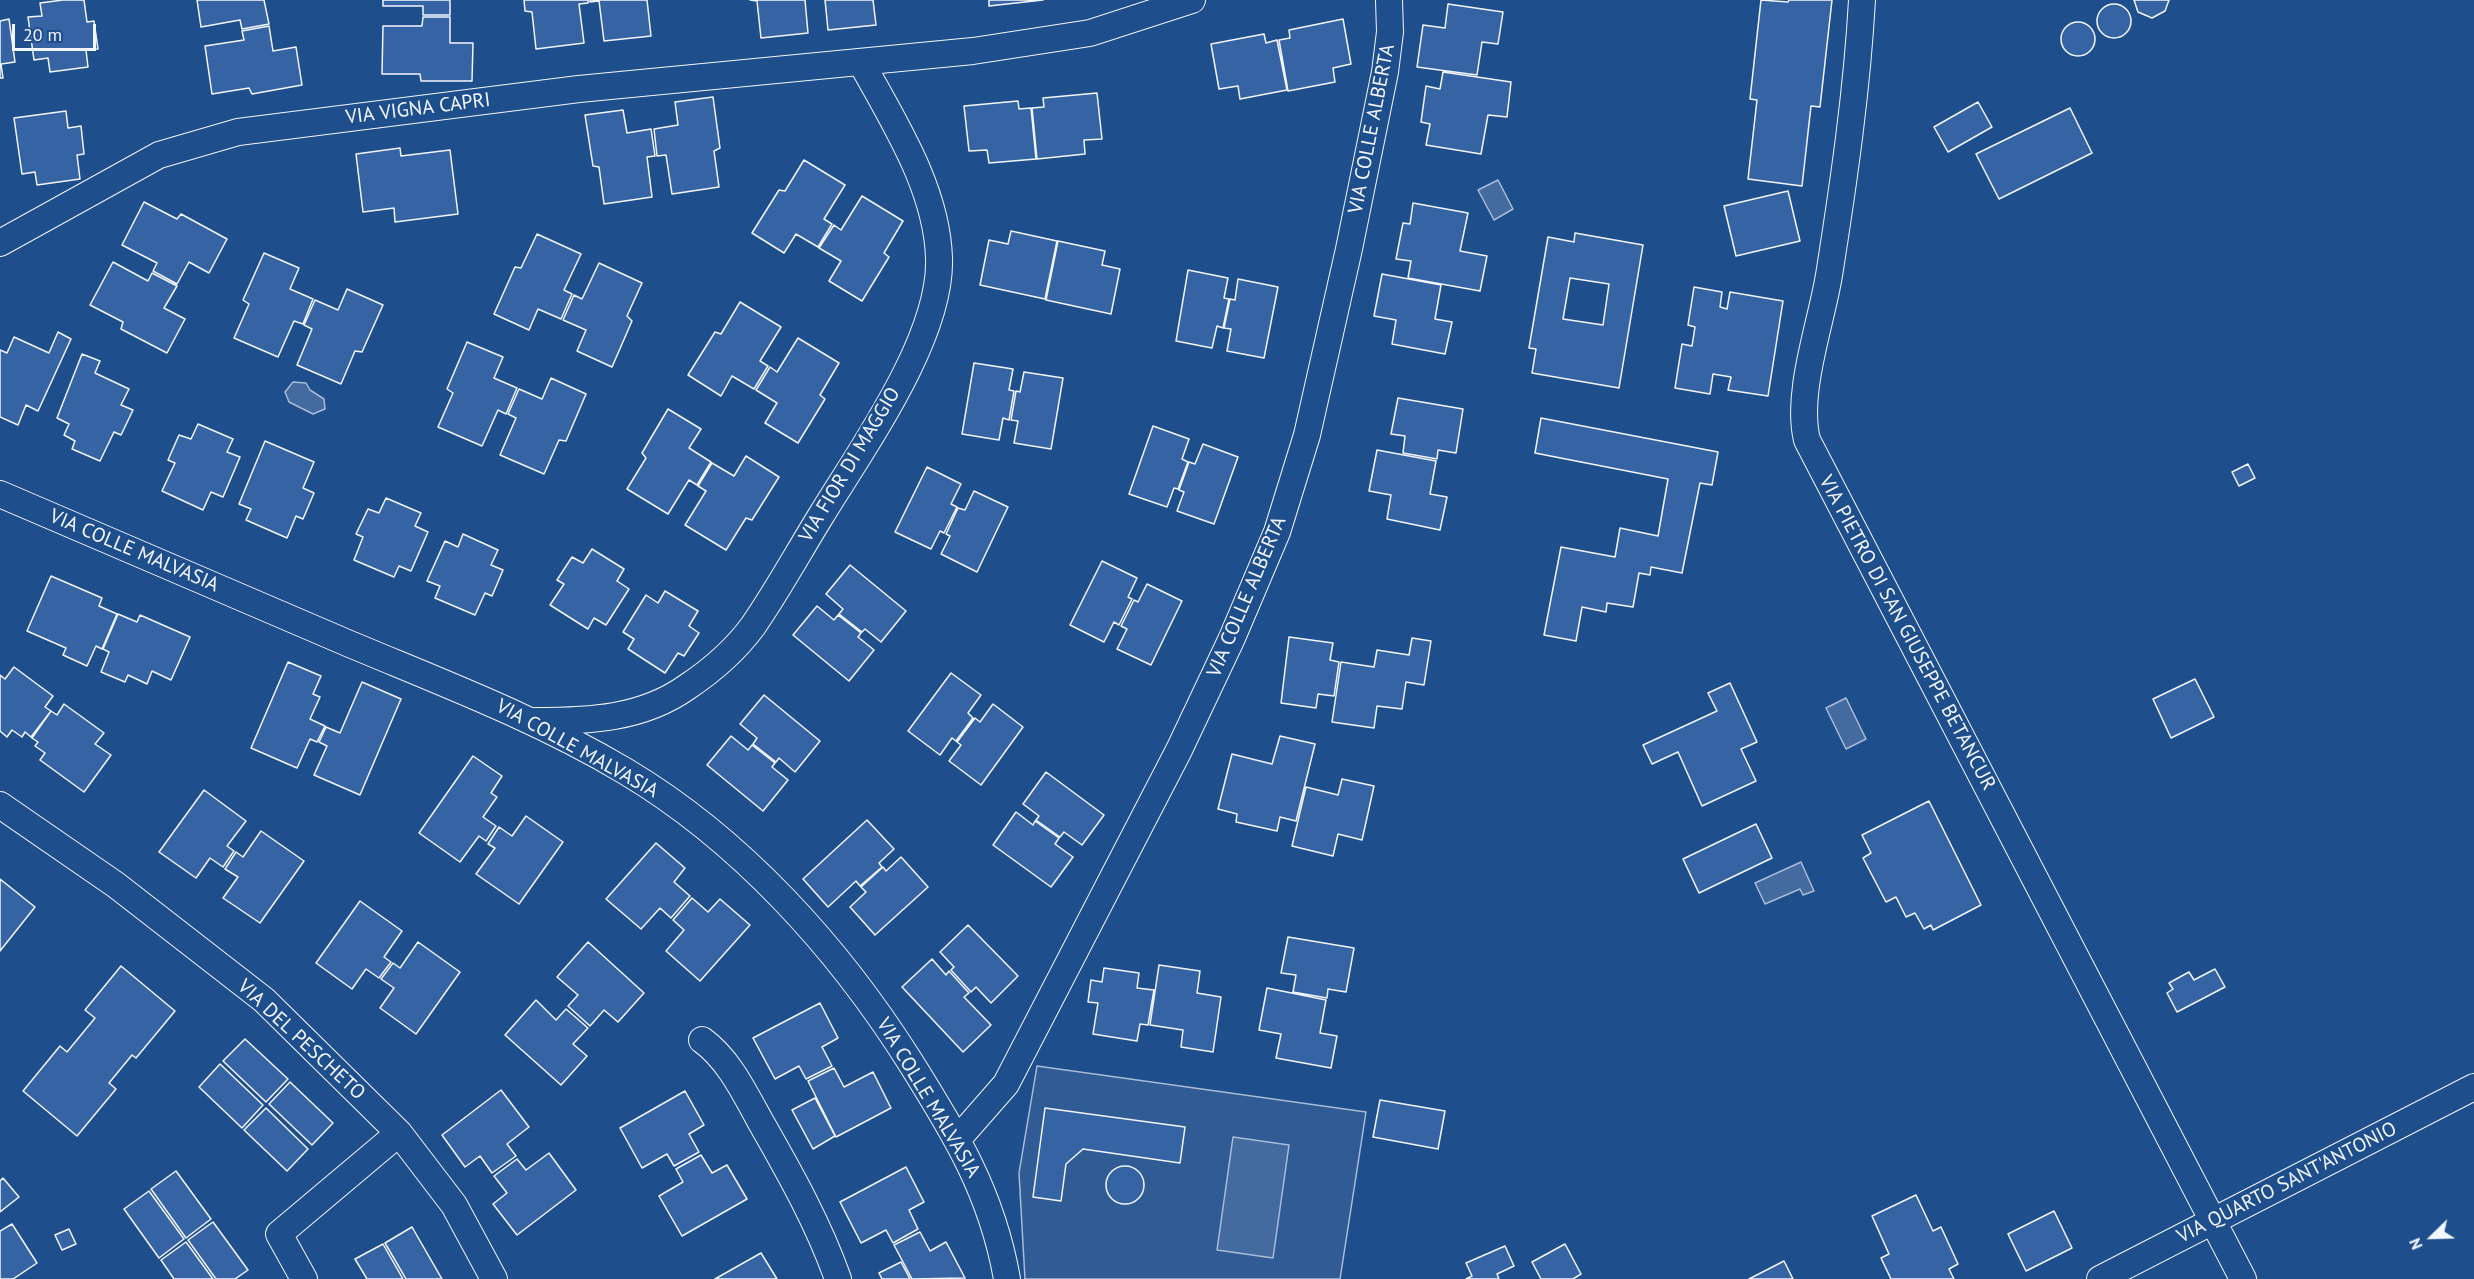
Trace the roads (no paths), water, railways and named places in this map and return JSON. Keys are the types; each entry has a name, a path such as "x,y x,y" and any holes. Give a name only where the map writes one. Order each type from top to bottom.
{"street":[{"path":"861,62 973,51 1090,33 1192,0"},
{"name":"VIA COLLE ALBERTA","path":"957,1140 1006,1084 1179,750 1232,638 1277,532 1307,435 1348,249 1385,72 1390,32 1389,0"},
{"name":"VIA PIETRO DI SAN GIUSEPPE BETANCUR","path":"1862,0 1856,80 1830,270 1803,406 1807,440 2243,1279"},
{"name":"VIA VIGNA CAPRI","path":"0,243 159,154 238,132 579,89 861,62"},
{"name":"VIA FIOR DI MAGGIO","path":"530,722 580,721 626,715 658,704 687,688 720,662 752,627 885,411 926,329 938,283 936,229 915,167 861,62"},
{"name":"VIA COLLE MALVASIA","path":"0,494 394,663 474,694 626,772 662,795 749,866 803,918 873,1006 957,1140 990,1206 1007,1279"},
{"name":"VIA DEL PESCHETO","path":"0,805 116,885 264,1000 399,1133 454,1205 494,1279"},
{"path":"702,1040 717,1051 744,1091 801,1192 838,1279"},
{"name":"VIA QUARTO SANT'ANTONIO","path":"2100,1279 2474,1087"},
{"path":"304,1279 279,1234 399,1133"}]}
